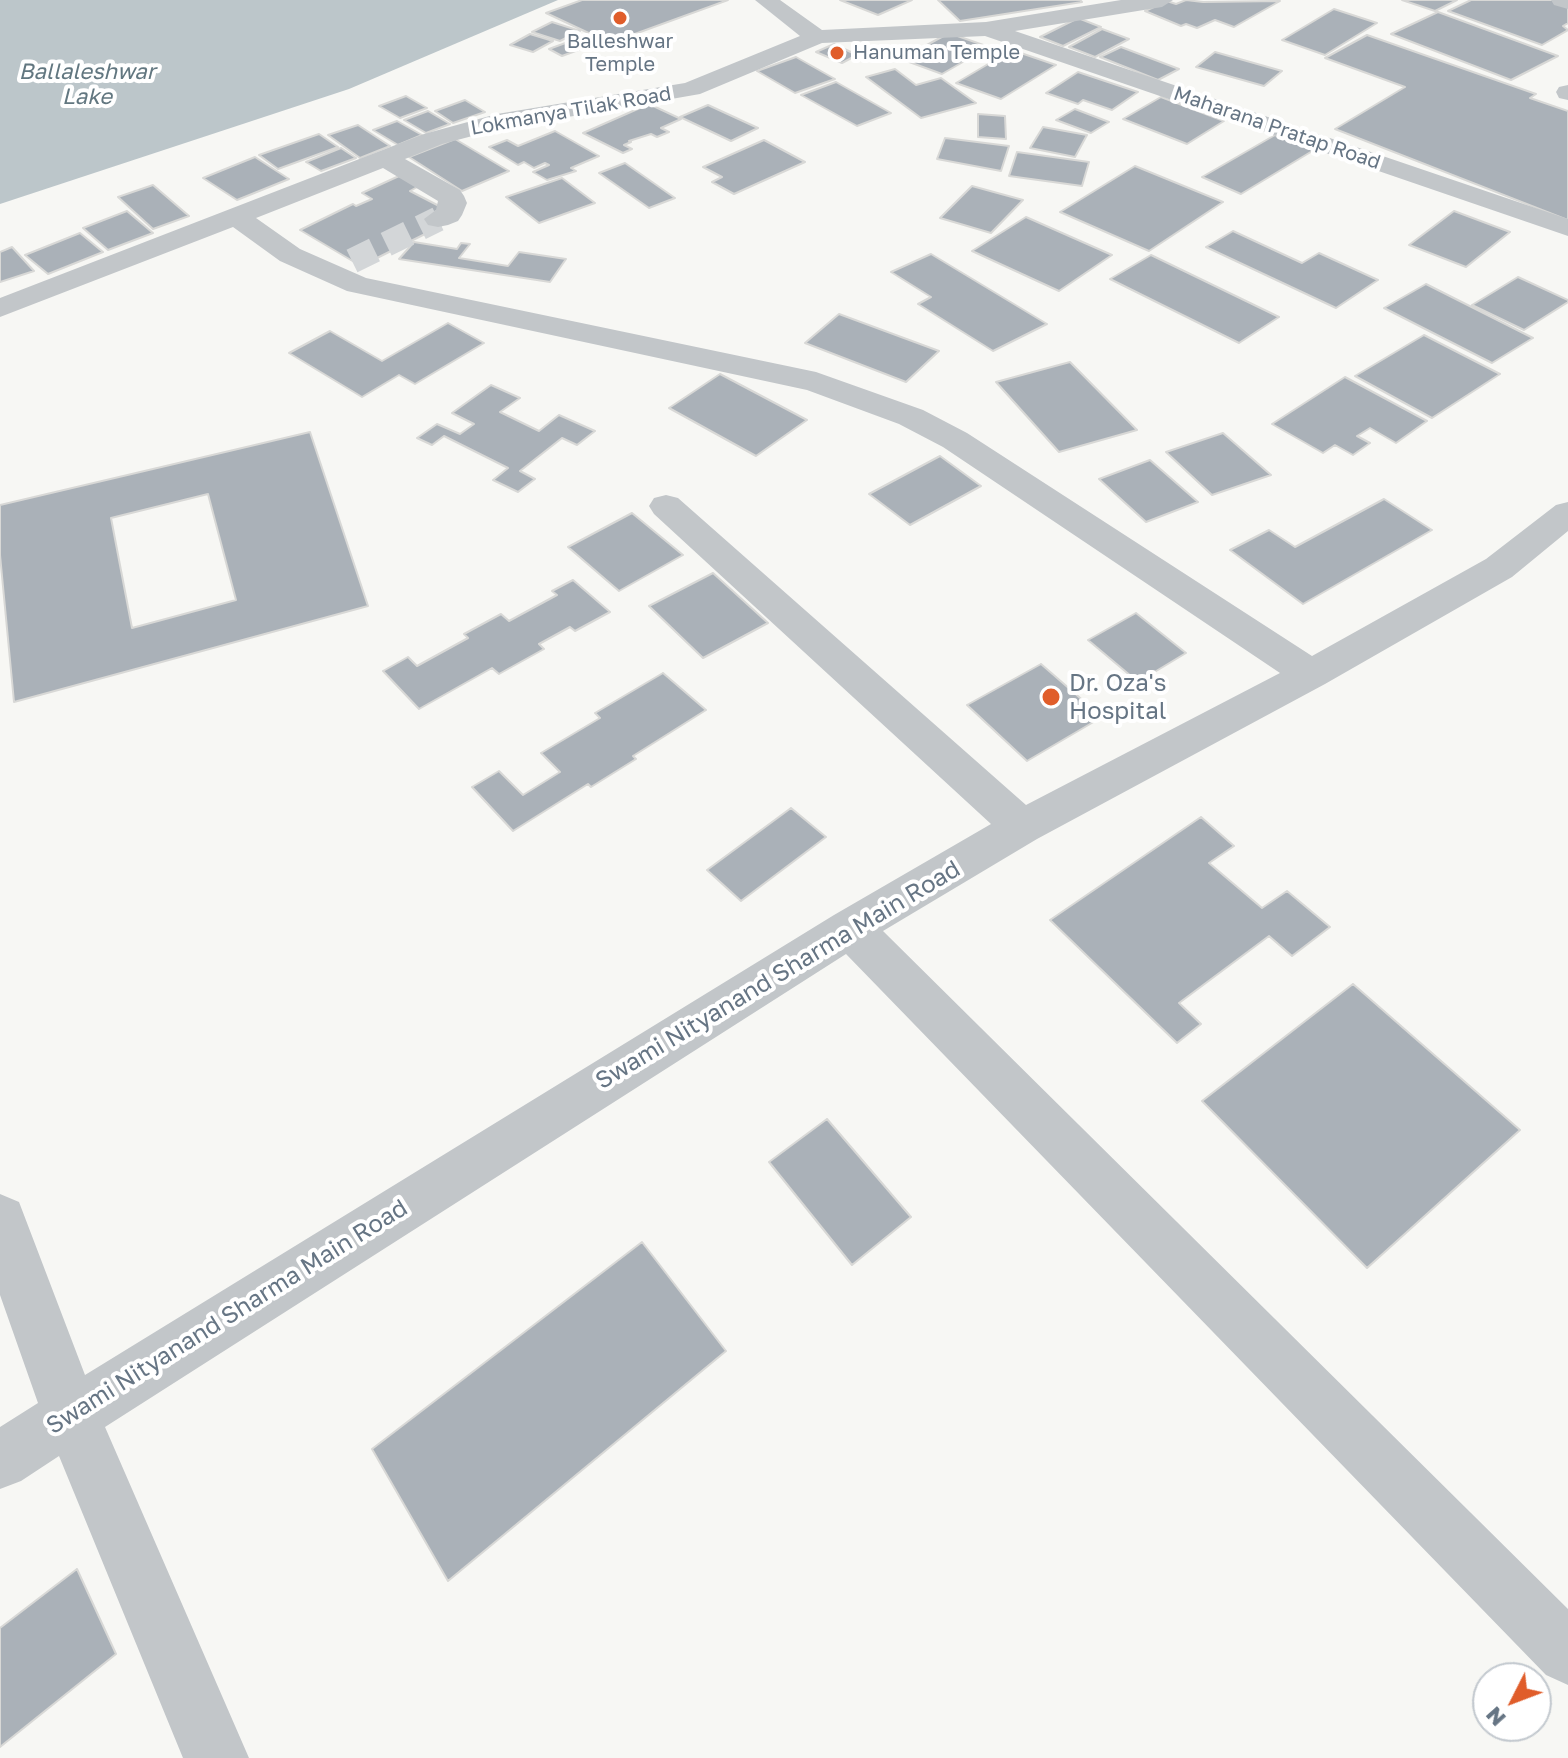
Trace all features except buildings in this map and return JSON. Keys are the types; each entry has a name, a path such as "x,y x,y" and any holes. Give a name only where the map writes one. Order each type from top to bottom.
{"street":[{"path":"766,0 817,37"},
{"name":"Lokmanya Tilak Road","path":"0,308 433,139 497,122 691,89 817,37 986,29 1162,0"},
{"name":"Maharana Pratap Road","path":"986,29 1568,228"},
{"path":"385,158 450,196 453,203 448,215 438,219"},
{"path":"237,217 290,255 340,266 357,285 816,382 867,399 955,440 1311,674"},
{"path":"666,506 1022,827"},
{"name":"Swami Nityanand Sharma Main Road","path":"0,1460 850,928 1022,827 1311,674 1499,568 1568,513"},
{"path":"850,928 1568,1653"},
{"path":"0,1220 71,1415 216,1758"}],"water":[{"name":"Ballaleshwar Lake","path":"0,0 558,0 349,89 0,204"}],"tunnel":[{"path":"352,261 438,219"}],"place":[{"name":"Balleshwar Temple","path":"620,18"},
{"name":"Hanuman Temple","path":"837,53"},
{"name":"Dr. Oza's Hospital","path":"1051,697"}]}
